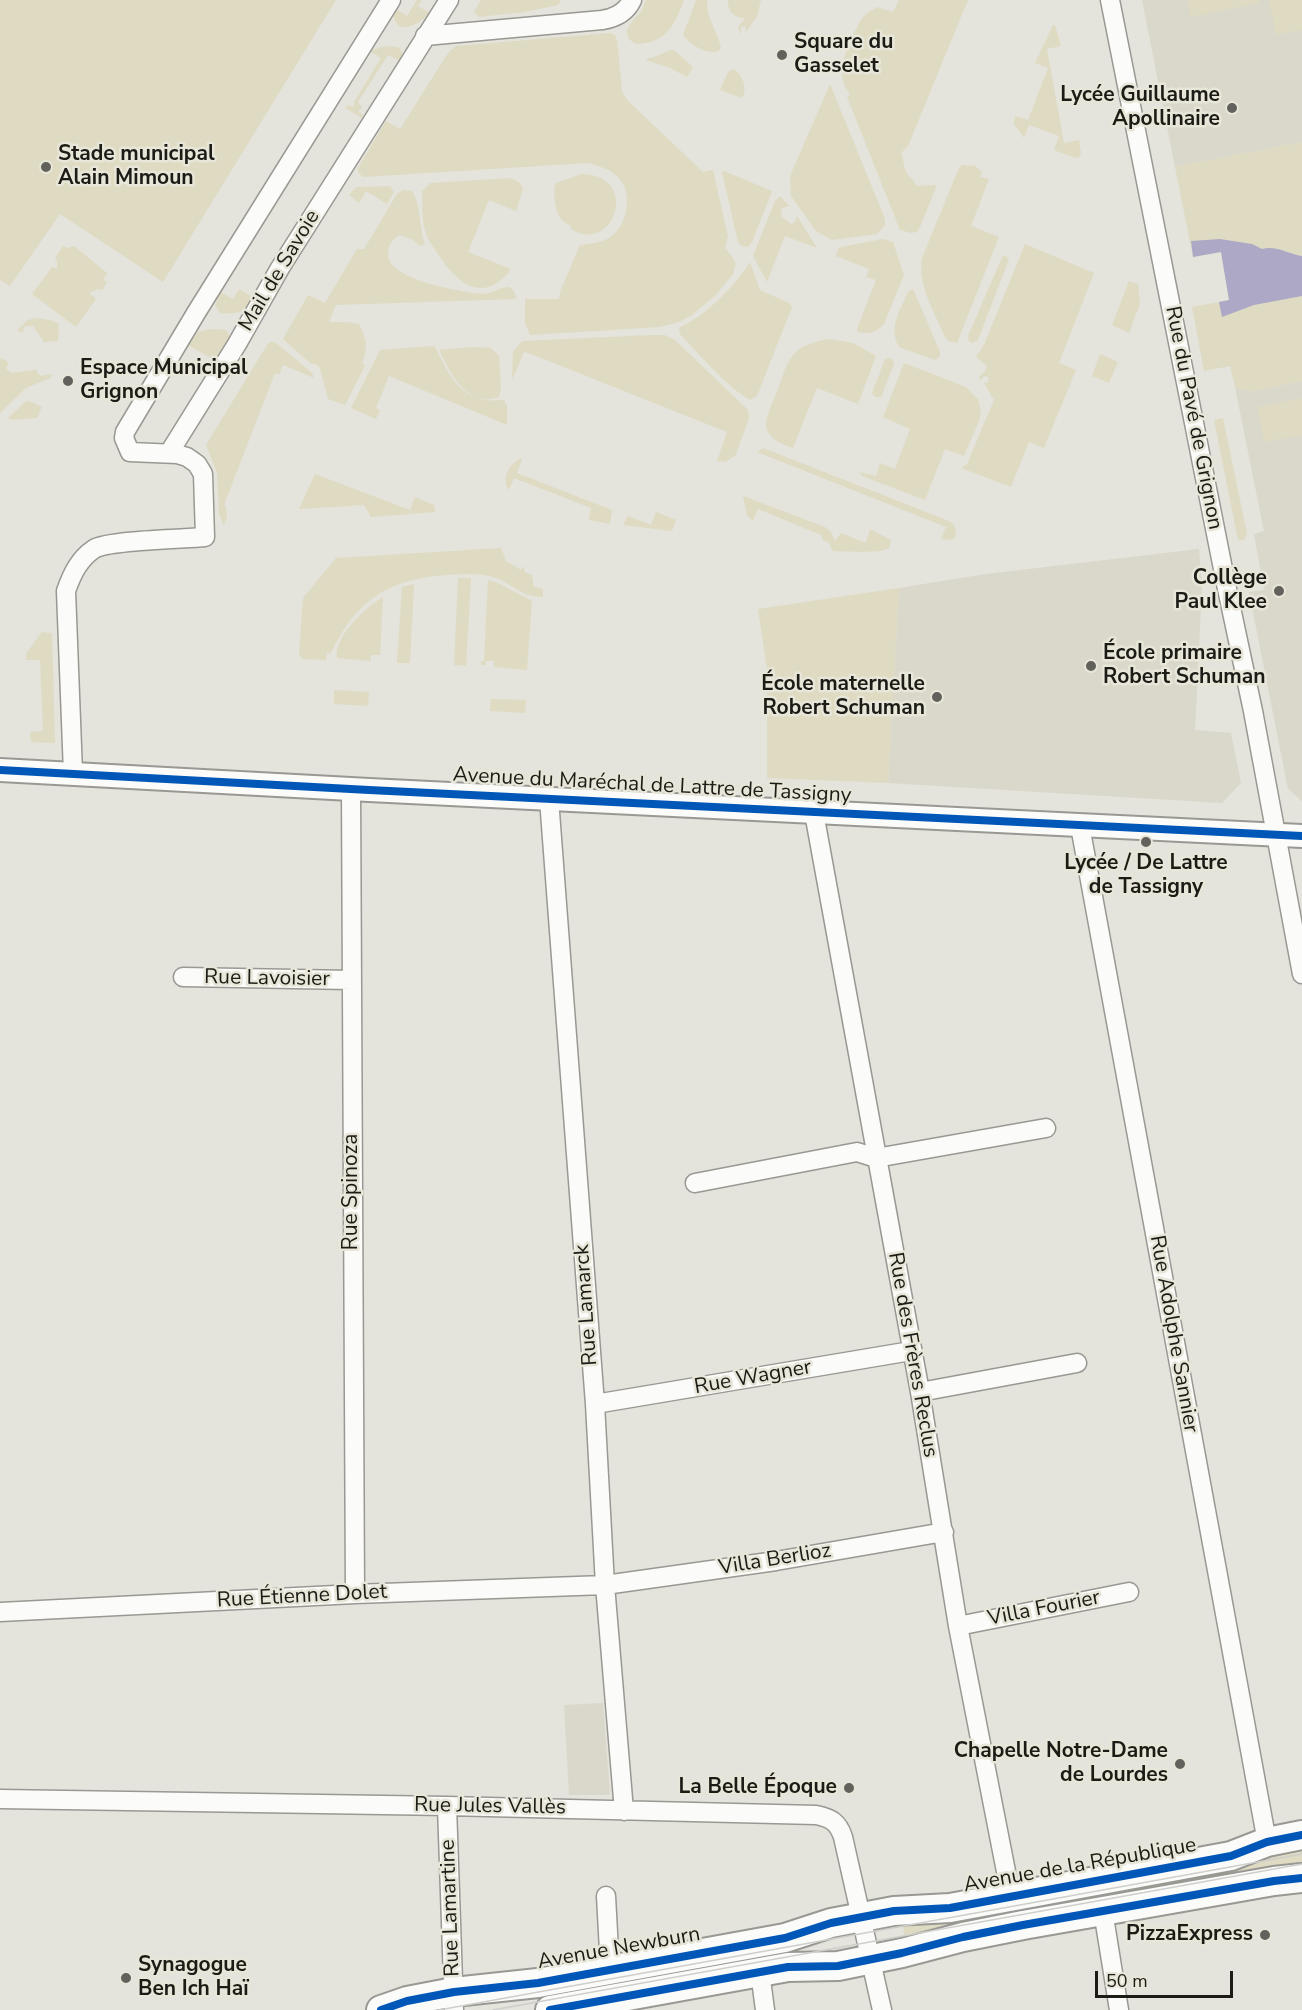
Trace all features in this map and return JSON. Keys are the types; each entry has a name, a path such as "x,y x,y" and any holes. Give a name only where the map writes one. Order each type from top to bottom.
{"main road":[{"name":"Avenue de la République","path":"862,1917 916,1909 950,1908 1231,1856 1267,1842 1302,1835"},
{"path":"550,2010 609,2005 792,1967 828,1967 924,1948 963,1936 1302,1878"},
{"name":"Avenue Newburn","path":"381,2010 407,2001 454,2001 538,1983 785,1938 831,1923 862,1917"}],"street":[{"path":"73,773 66,620 66,591 72,573 95,548 111,544 205,537 201,469 187,457 169,453 129,452 124,438 125,432 391,0"},
{"name":"Mail de Savoie","path":"169,453 237,344 280,268 449,0"},
{"path":"425,36 602,20 623,13 632,0"},
{"name":"Rue du Pavé de Grignon","path":"1110,0 1253,711 1302,974"},
{"name":"Avenue du Maréchal de Lattre de Tassigny","path":"0,770 1302,836"},
{"name":"Rue Spinoza","path":"351,789 355,1594"},
{"name":"Rue Lamarck","path":"549,799 595,1404 605,1585 624,1811"},
{"name":"Rue des Frères Reclus","path":"814,813 920,1392 958,1626 1011,1897"},
{"name":"Rue Adolphe Sannier","path":"1080,826 1267,1842"},
{"name":"Rue Lavoisier","path":"183,977 351,980"},
{"path":"694,1183 857,1152 876,1158 1047,1128"},
{"name":"Rue Wagner","path":"595,1404 911,1351"},
{"path":"920,1392 1077,1363"},
{"name":"Villa Berlioz","path":"605,1585 776,1561 944,1532"},
{"name":"Rue Étienne Dolet","path":"0,1612 355,1594 605,1585"},
{"name":"Villa Fourier","path":"958,1626 1129,1592"},
{"name":"Rue Jules Vallès","path":"0,1799 447,1806 828,1817 836,1823 843,1837 882,2010"},
{"name":"Rue Lamartine","path":"447,1806 454,2001"},
{"path":"606,1896 610,1970"},
{"path":"1103,1911 1119,2010"},
{"path":"760,1972 765,2010"}],"shaded area":[{"path":"0,0 336,0 163,282 60,214 10,286 0,280"},
{"path":"417,0 422,0 418,6 430,13 409,27 399,26 393,14 395,8 407,16"},
{"path":"481,0 561,0 558,5 525,12 479,17 474,12"},
{"path":"646,0 684,0 668,31 655,40 636,44 630,40 627,31 642,10"},
{"path":"696,0 707,0 708,13 721,46 719,51 709,52 699,48 683,35"},
{"path":"728,0 761,0 757,16 746,32 745,26 741,27 741,35 738,27 745,18 732,13"},
{"path":"899,0 968,0 908,146 901,153 906,171 916,186 937,185 920,227 917,232 911,233 900,230 847,97 850,94 842,74 848,48 862,19 877,7 893,12"},
{"name":"Lycée Guillaume Apollinaire","path":"1142,0 1302,0 1302,142 1175,167"},
{"path":"1188,0 1259,0 1260,3 1191,17"},
{"path":"1269,0 1302,0 1302,30 1276,35"},
{"path":"1055,25 1061,46 1047,49 1064,143 1079,140 1081,153 1075,158 1054,150 1059,136 1029,125 1024,138 1014,124 1015,116 1028,120 1048,68 1035,63"},
{"path":"610,33 615,35 617,40 622,91 627,100 703,172 713,170 728,237 725,247 736,263 733,274 716,295 692,315 679,322 660,327 530,335 525,323 525,299 559,299 580,245 607,239 620,227 627,201 623,184 618,177 604,168 588,163 363,177 358,172 358,168 386,121 400,129 448,53 456,46"},
{"path":"386,46 398,47 402,52 402,57 400,61 388,55 358,102 362,108 358,111 363,115 362,118 345,108 348,105 354,107 354,102 381,58 369,51"},
{"path":"671,50 693,67 687,77 670,68 646,60"},
{"path":"734,69 744,83 745,91 742,98 720,90 728,72"},
{"path":"830,84 885,219 885,225 877,234 832,240 816,231 791,196 790,176"},
{"path":"1302,142 1302,381 1250,391 1235,387 1230,366 1204,371 1192,307 1229,300 1221,252 1193,257 1175,167"},
{"path":"962,165 975,166 982,172 980,177 989,179 971,226 999,237 957,343 948,341 945,337 924,289 921,268 922,258"},
{"path":"722,172 772,191 748,247 741,246 738,242"},
{"path":"581,174 600,178 611,187 616,199 615,212 609,224 599,232 586,234 571,229 571,226 560,218 556,208 554,192 556,183"},
{"path":"511,178 520,183 523,189 516,211 489,200 468,252 511,269 501,280 491,286 481,288 472,286 462,281 445,265 428,239 423,223 422,191 430,183"},
{"path":"390,186 394,192 387,204 366,191 359,203 349,195 356,187"},
{"path":"403,190 412,191 415,196 425,244 420,246 413,240 400,235 393,241 388,254 391,263 399,271 427,283 459,291 482,294 509,287 514,291 516,299 336,305 329,322 359,324 366,344 362,363 365,366 345,405 328,399 320,368 316,364 311,364 283,339 308,295 325,303 357,249 364,249 397,194"},
{"path":"780,196 789,206 782,208 781,216 791,224 795,222 797,216 817,248 785,236 767,282 753,256 775,201"},
{"path":"883,239 893,242 904,275 884,324 873,332 858,332 857,329 876,280 866,277 869,269 836,256 841,247"},
{"path":"1220,239 1302,256 1302,296 1254,305 1222,317 1219,302 1229,300 1221,252 1193,257 1191,241"},
{"path":"1025,244 1094,273 1059,363 1076,370 1044,448 1029,442 1011,487 961,468 967,464 994,400 984,383 988,382 989,377 984,376 981,380 979,377 987,366 976,357 984,345"},
{"path":"63,246 68,248 74,246 107,273 103,280 107,282 102,290 98,289 89,293 96,299 76,327 32,294 52,267 57,269 55,258"},
{"path":"1003,255 1009,258 1008,262 978,340 973,343 969,342 968,336"},
{"path":"750,262 760,290 789,303 792,307 757,396 750,400 714,370 680,334 679,328 719,300"},
{"path":"1129,281 1138,284 1140,304 1129,333 1112,325"},
{"path":"239,289 254,298 251,303 240,312 220,313 215,305 220,292 233,299"},
{"path":"913,289 940,352 940,356 935,360 899,347 896,340 896,319 908,292"},
{"path":"36,318 59,324 58,341 44,342 33,326 25,326 22,333 17,330 28,320"},
{"path":"211,329 226,330 230,336 216,361 188,345 198,332"},
{"path":"665,335 675,340 748,410 749,419 735,456 725,462 717,461 727,432 531,354 524,352 512,380 513,352 522,341"},
{"path":"828,339 853,343 876,356 858,404 817,388 793,448 773,438 766,425 767,417 786,366 794,354 814,342"},
{"path":"275,342 312,373 314,378 283,365 279,375 275,373 224,505 227,516 224,525 219,514 217,473 206,445 267,345"},
{"path":"433,346 453,379 468,394 490,400 504,400 507,406 507,425 389,376 376,408 380,410 376,419 351,408 380,350"},
{"path":"491,348 499,356 501,388 499,397 484,399 469,393 456,380 439,350"},
{"path":"1100,354 1118,362 1109,383 1092,376"},
{"path":"0,358 9,362 6,368 11,373 36,370 40,376 52,374 50,378 26,388 0,413"},
{"path":"885,359 893,359 894,364 881,397 875,397 872,393"},
{"path":"904,363 966,387 978,399 981,413 964,456 945,449 925,500 862,476 860,472 876,476 880,463 895,469 910,429 883,417"},
{"name":"Collège Paul Klee","path":"1302,381 1302,801 1288,789 1249,592 1264,590 1254,534 1264,531 1235,387 1250,391"},
{"path":"1302,398 1302,435 1264,442 1257,407"},
{"path":"29,401 42,407 37,418 13,420 8,418 25,402"},
{"path":"1223,418 1247,534 1244,540 1238,540 1214,420"},
{"path":"763,448 949,521 955,528 955,538 941,539 946,527 757,452"},
{"path":"519,459 522,459 517,473 612,510 610,524 589,520 591,508 514,478 509,490 506,482 507,473"},
{"path":"315,474 410,510 415,497 434,505 435,512 371,517 364,505 299,509"},
{"path":"743,496 825,527 835,541 841,533 866,543 870,529 891,540 890,546 877,551 833,551 821,535 758,509 753,521 747,515"},
{"path":"656,512 676,520 672,531 623,525 628,516 651,525"},
{"path":"501,548 506,561 521,570 523,566 525,572 532,575 534,587 543,589 543,597 528,595 500,580 482,575 446,575 408,581 391,587 363,606 341,635 331,653 327,653 326,660 302,659 299,654 303,598 336,558"},
{"name":"École primaire Robert Schuman","path":"1199,549 1202,586 1195,730 1231,733 1241,783 1222,803 888,783 899,588 986,574"},
{"path":"458,578 471,578 466,666 454,665"},
{"path":"488,580 532,601 527,670 494,667 494,661 486,661 485,665 481,665 481,661 484,661"},
{"path":"414,584 410,663 397,663 402,587"},
{"path":"899,588 888,783 767,778 767,669 758,609"},
{"path":"383,597 380,655 371,655 371,661 337,658 337,650 345,632 360,615"},
{"path":"42,632 52,633 55,743 31,742 30,732 43,731 40,660 26,660 27,652"},
{"path":"334,690 369,692 368,706 334,704"},
{"path":"491,699 526,700 525,713 490,711"},
{"path":"603,1703 610,1795 569,1795 564,1705"},
{"path":"1302,1850 1302,1868 905,1939 902,1922"}],"tram line":[{"path":"439,2010 1302,1854"},
{"path":"493,2010 1302,1864"}],"cycle path":[{"path":"0,770 1302,836"},
{"path":"381,2010 407,2001 454,1992 538,1983 785,1938 831,1923 894,1911 950,1908 1231,1856 1267,1842 1302,1835"},
{"path":"550,2010 788,1967 838,1966 1023,1925 1302,1878"}],"place":[{"name":"Square du Gasselet","path":"782,55"},
{"name":"Lycée Guillaume Apollinaire","path":"1232,108"},
{"name":"Stade municipal Alain Mimoun","path":"46,167"},
{"name":"Espace Municipal Grignon","path":"68,381"},
{"name":"Collège Paul Klee","path":"1279,591"},
{"name":"École primaire Robert Schuman","path":"1091,666"},
{"name":"École maternelle Robert Schuman","path":"937,697"},
{"name":"Lycée / De Lattre de Tassigny","path":"1146,842"},
{"name":"Chapelle Notre-Dame de Lourdes","path":"1180,1764"},
{"name":"La Belle Époque","path":"849,1788"},
{"name":"PizzaExpress","path":"1265,1935"},
{"name":"Synagogue Ben Ich Haï","path":"126,1978"}]}
